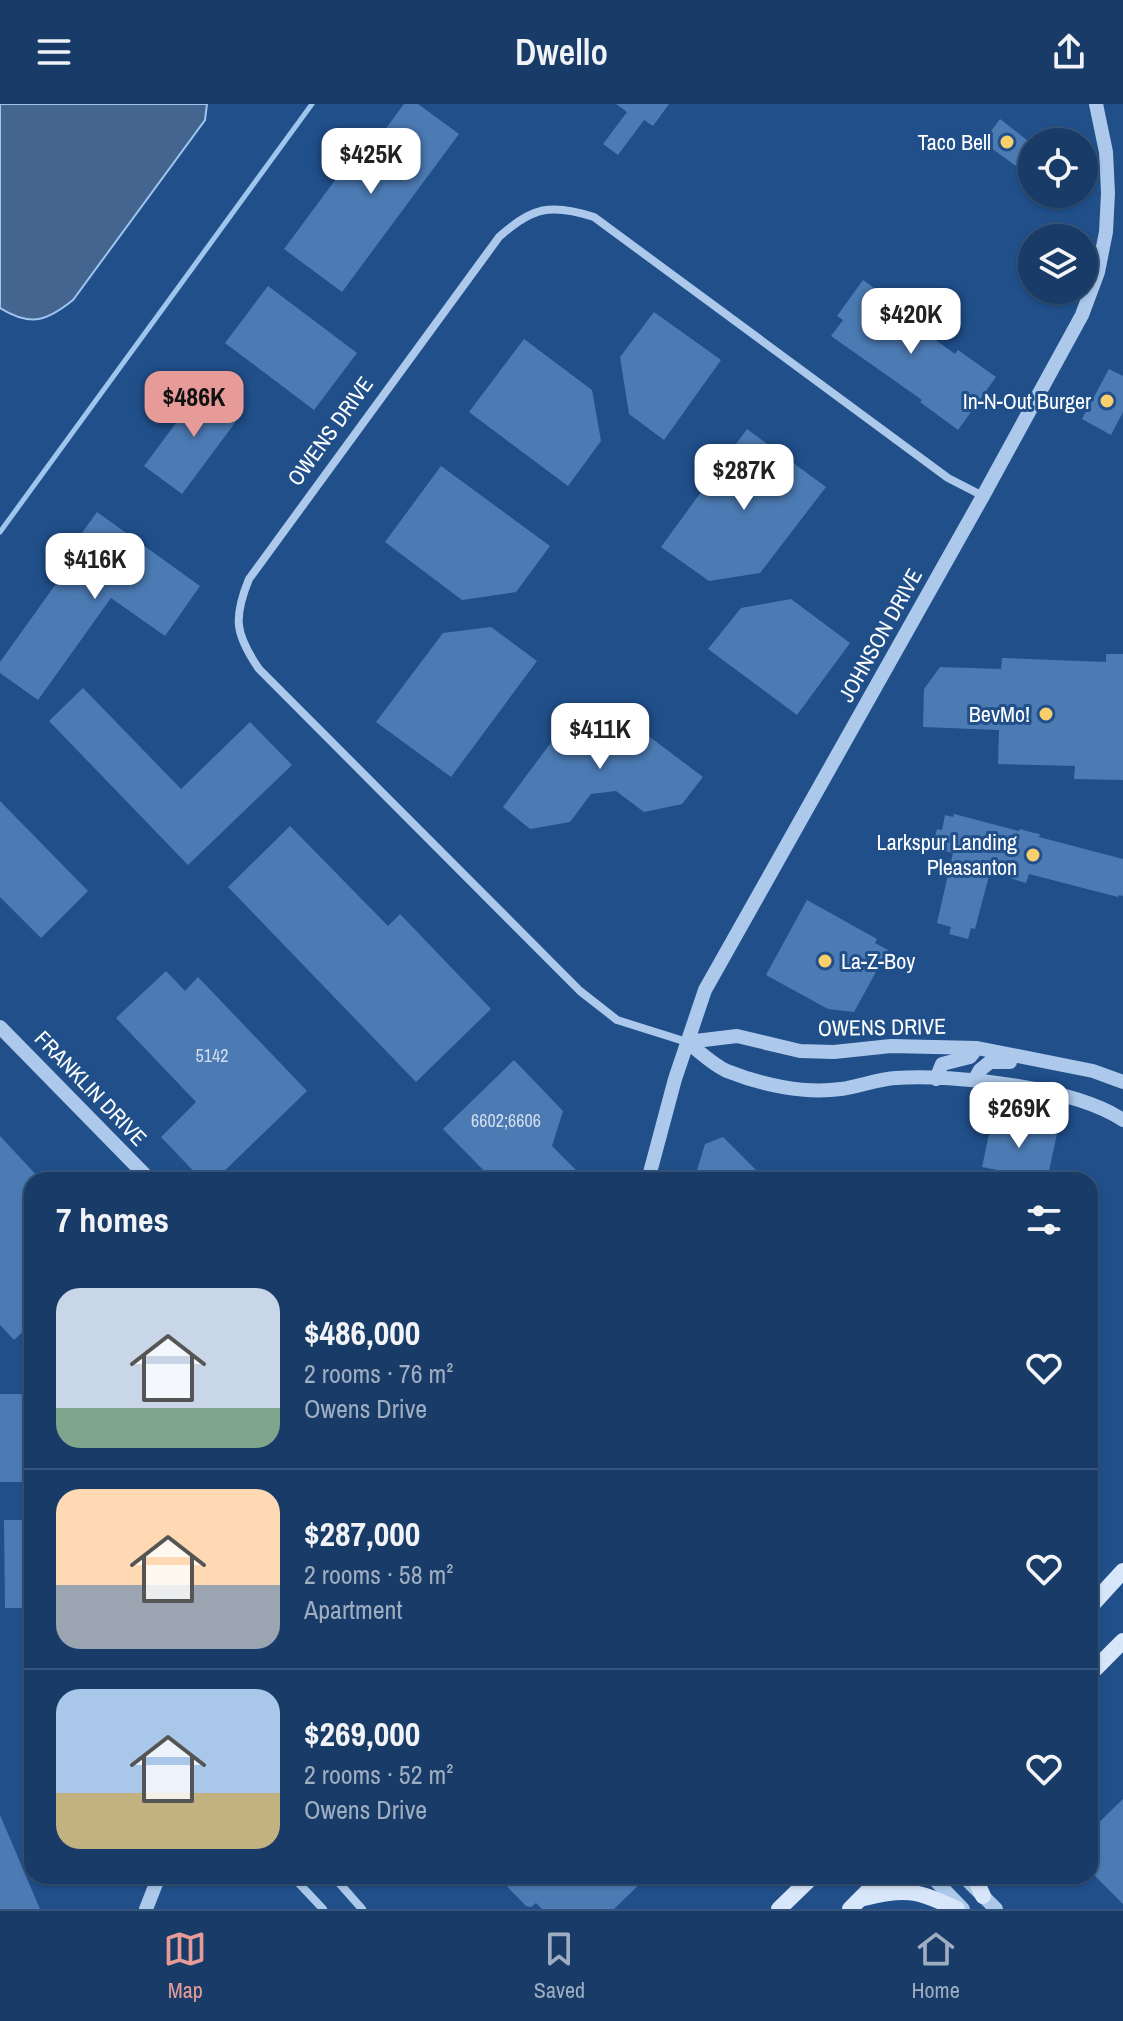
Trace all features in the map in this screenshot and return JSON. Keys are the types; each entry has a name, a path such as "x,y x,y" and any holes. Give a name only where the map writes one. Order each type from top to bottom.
{"main road":[{"path":"1098,1598 1123,1571"},
{"path":"1098,1666 1123,1641"},
{"path":"779,1909 805,1884"},
{"path":"855,1904 875,1884"},
{"path":"978,1884 983,1896"},
{"path":"855,1904 895,1891 911,1891 960,1909"}],"street":[{"name":"JOHNSON DRIVE","path":"650,1172 675,1079 705,990 1082,315 1098,272 1106,232 1106,152 1096,104"},
{"name":"OWENS DRIVE","path":"983,496 950,479 594,217 570,209 543,210 519,218 499,237 249,579 239,603 237,625 245,648 259,669 580,991 617,1020 687,1042 725,1070 794,1090 840,1089 894,1078 975,1079 1087,1104 1123,1120"},
{"name":"FRANKLIN DRIVE","path":"0,1027 142,1172"},
{"name":"OWENS DRIVE","path":"687,1042 737,1036 800,1051 834,1052 891,1046 977,1048 1093,1071 1123,1082"},
{"path":"936,1079 942,1064 970,1057 977,1048"},
{"path":"975,1079 990,1062 1018,1061 1025,1056"},
{"path":"146,1909 156,1884"},
{"path":"300,1884 323,1909"},
{"path":"340,1884 362,1909"},
{"path":"938,1884 960,1909"},
{"path":"971,1884 996,1909"}],"water":[{"path":"0,104 207,104 205,120 73,300 55,313 38,319 21,318 0,308"}],"building":[{"path":"404,104 418,104 459,134 342,292 284,249 350,160 358,166"},
{"path":"616,104 669,104 653,126 644,120 618,155 603,144 627,112"},
{"path":"1000,119 1018,133 1018,163 1016,166 983,142"},
{"path":"863,280 900,307 897,312 955,354 958,350 996,377 958,430 920,402 922,400 831,336 843,320 837,316"},
{"path":"268,286 357,353 314,410 225,343"},
{"path":"654,312 721,360 664,440 629,414 620,357"},
{"path":"524,339 592,390 601,441 568,486 469,412"},
{"name":"In-N-Out Burger","path":"1109,369 1123,376 1123,412 1111,435 1082,419"},
{"path":"205,384 243,412 182,494 144,466"},
{"path":"747,429 826,487 760,573 709,581 661,547"},
{"path":"441,466 550,546 516,592 462,600 385,542"},
{"path":"97,512 200,586 165,636 111,598 38,700 0,673 0,662 68,567 61,562"},
{"path":"791,599 850,643 797,715 708,649 741,608"},
{"path":"491,627 537,661 451,777 376,722 443,633"},
{"path":"1106,654 1123,654 1123,780 1074,779 1075,766 998,764 999,730 923,727 924,689 940,667 1001,669 1002,658 1106,662"},
{"path":"83,688 181,789 250,722 292,765 188,865 49,721"},
{"path":"610,707 703,777 682,804 644,812 616,791 591,794 570,822 530,829 503,807 573,713"},
{"path":"0,801 88,891 41,938 0,897"},
{"path":"954,814 1040,834 1039,837 1123,859 1123,896 1029,874 1026,883 990,872 975,929 971,928 968,939 949,934 951,927 937,923 953,853 932,848 937,829 942,830 945,815 953,817"},
{"path":"290,826 388,926 400,914 491,1009 416,1082 228,887"},
{"path":"807,900 877,939 875,943 888,950 854,1012 828,1009 766,975"},
{"path":"166,971 185,991 198,977 307,1091 223,1172 194,1172 161,1137 196,1102 116,1018"},
{"path":"514,1060 563,1111 552,1146 578,1172 485,1172 443,1129"},
{"path":"992,1120 1057,1134 1049,1172 1007,1172 982,1167"},
{"path":"0,1136 34,1172 24,1172 24,1331 14,1340 0,1325"},
{"path":"723,1137 758,1172 696,1172 705,1144"},
{"path":"0,1394 24,1394 24,1482 0,1482"},
{"path":"4,1520 24,1520 24,1608 5,1608"},
{"path":"1123,1799 1123,1904 1098,1879 1098,1823"},
{"path":"0,1815 24,1871 24,1884 29,1884 40,1909 0,1909"},
{"path":"505,1884 640,1884 614,1909 542,1909 536,1903 526,1906"}],"waterway":[{"path":"0,532 312,104"}],"place":[{"name":"Taco Bell","path":"1007,142"},
{"name":"In-N-Out Burger","path":"1107,401"},
{"name":"BevMo!","path":"1046,714"},
{"name":"Larkspur Landing Pleasanton","path":"1033,855"},
{"name":"La-Z-Boy","path":"825,961"}]}
